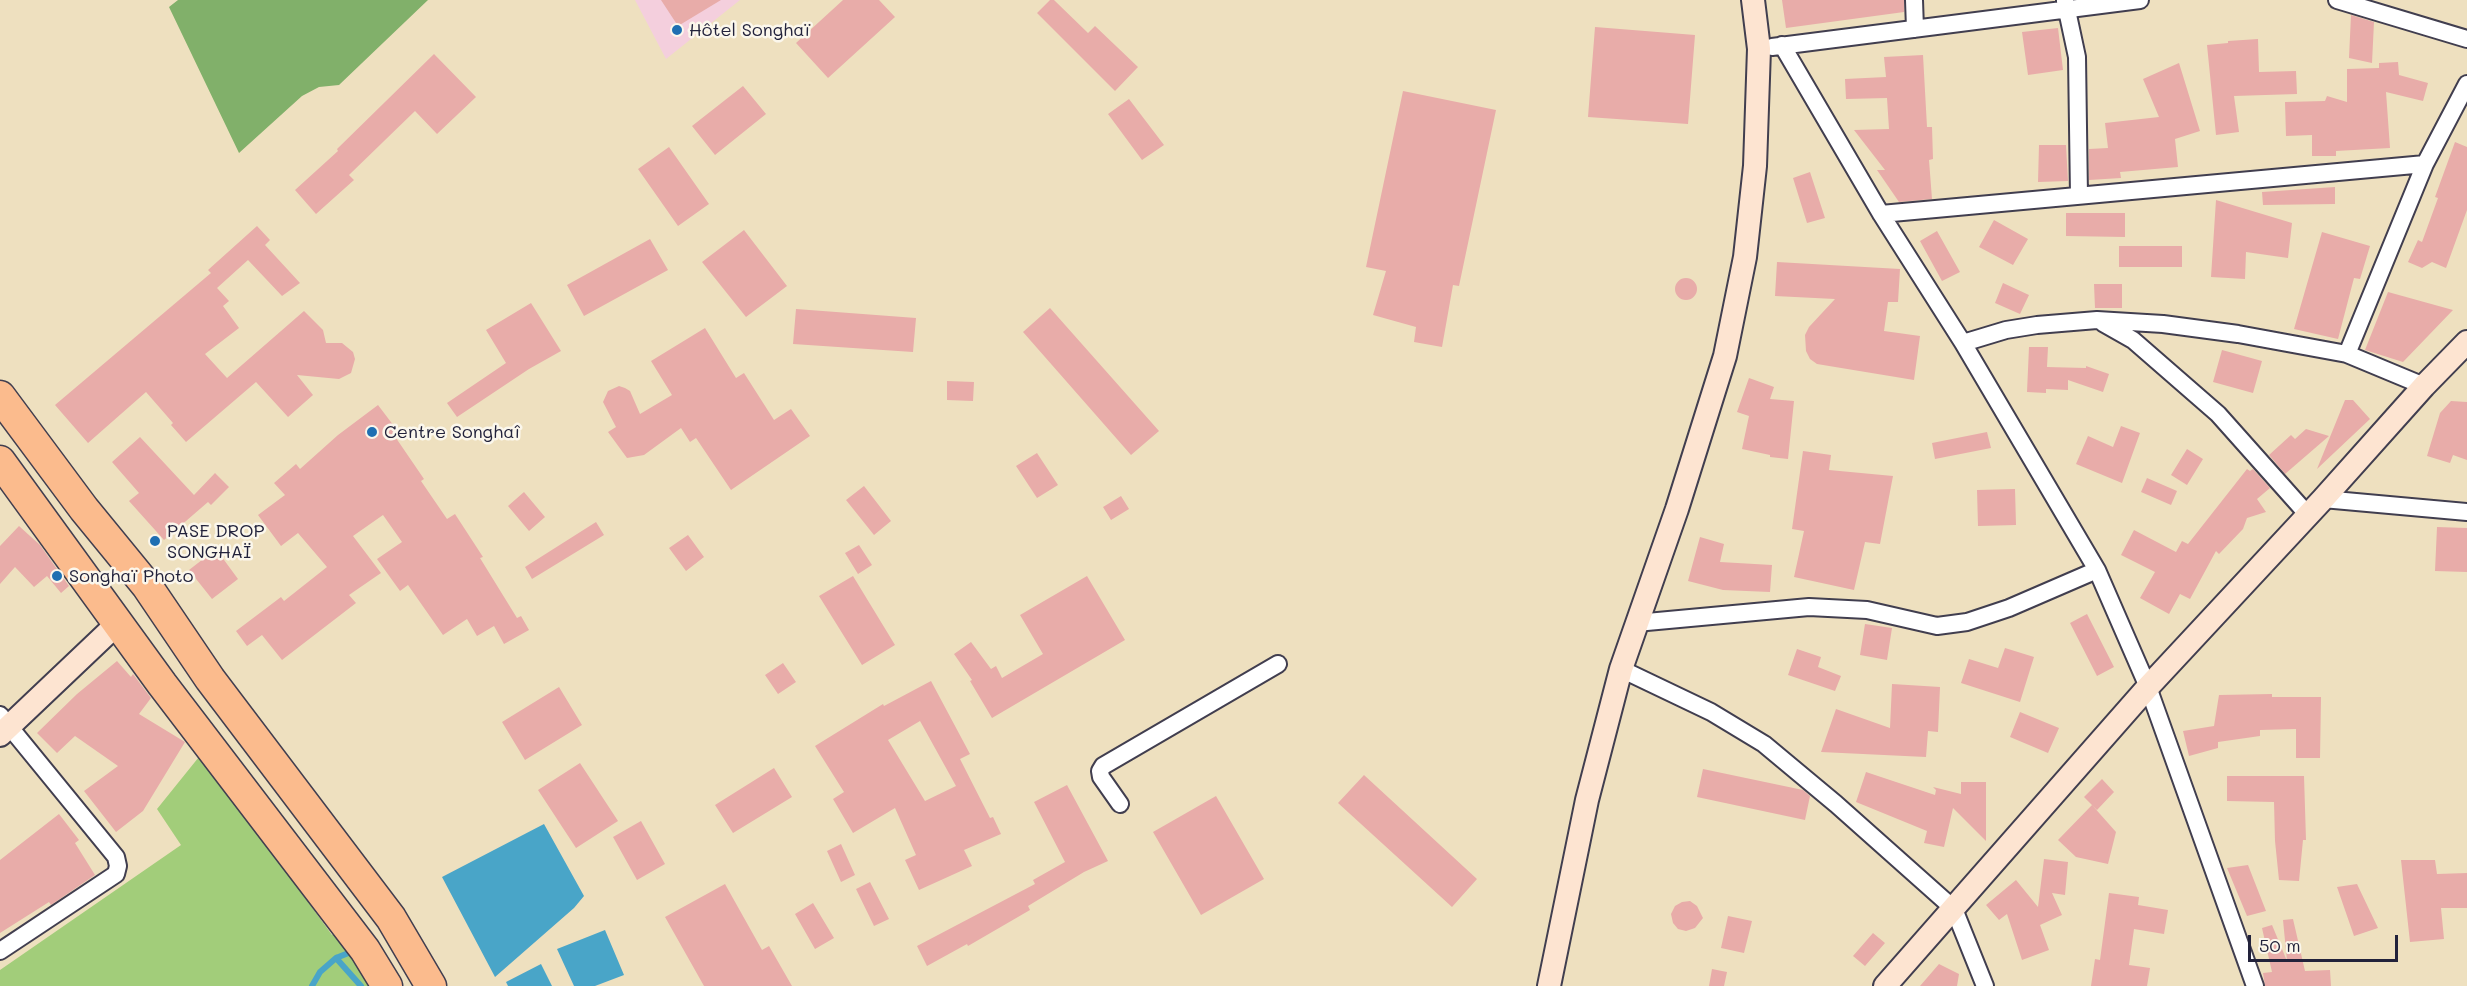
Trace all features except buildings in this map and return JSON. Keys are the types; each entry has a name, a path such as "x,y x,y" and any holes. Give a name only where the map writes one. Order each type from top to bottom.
{"highway":[{"path":"0,396 84,509 147,586 210,679 391,918 431,986"},
{"path":"0,461 117,623 365,950 387,986"}],"street":[{"path":"1549,986 1587,800 1621,669 1677,508 1725,356 1744,257 1755,166 1759,49 1753,0"},
{"path":"1914,0 1915,28"},
{"path":"1759,49 2066,5 2140,0"},
{"path":"2337,0 2467,39"},
{"path":"2066,5 2077,57 2079,196"},
{"path":"1782,45 1881,214 1963,343 2097,570 2148,687 2255,986"},
{"path":"2347,354 2425,164 2467,84"},
{"path":"1881,214 2425,164"},
{"path":"1963,343 2006,330 2037,325 2097,320 2163,324 2228,332 2347,354 2424,386"},
{"path":"2097,320 2133,339 2184,382 2316,507 2467,512"},
{"path":"1885,986 2148,687 2467,342"},
{"path":"1636,623 1809,607 1867,610 1937,626 1967,622 2009,608 2097,570"},
{"path":"0,951 116,874 118,866 116,857 3,725 117,623"},
{"path":"1120,804 1101,777 1100,771 1103,766 1278,664"},
{"path":"1621,669 1711,712 1764,744 1836,804 1954,909 1985,986"}],"shaded area":[{"name":"Hôtel Songhaï","path":"635,0 740,0 666,59"}],"green space":[{"path":"178,0 428,0 339,85 319,87 302,96 239,153 169,7"},
{"path":"211,742 314,866 303,895 332,935 357,926 403,986 0,986 0,970 181,845 157,809"}],"water":[{"path":"544,824 584,896 574,908 495,977 442,877"},
{"path":"605,930 624,975 595,986 574,986 557,949"},
{"path":"541,964 552,986 508,986 506,982"}],"waterway":[{"path":"312,986 320,972 336,958 351,952"},
{"path":"336,958 361,986"}],"place":[{"name":"Hôtel Songhaï","path":"677,30"},
{"name":"Centre Songhaî","path":"372,432"},
{"name":"PASE DROP SONGHAÏ","path":"155,541"},
{"name":"Songhaï Photo","path":"57,576"}]}
